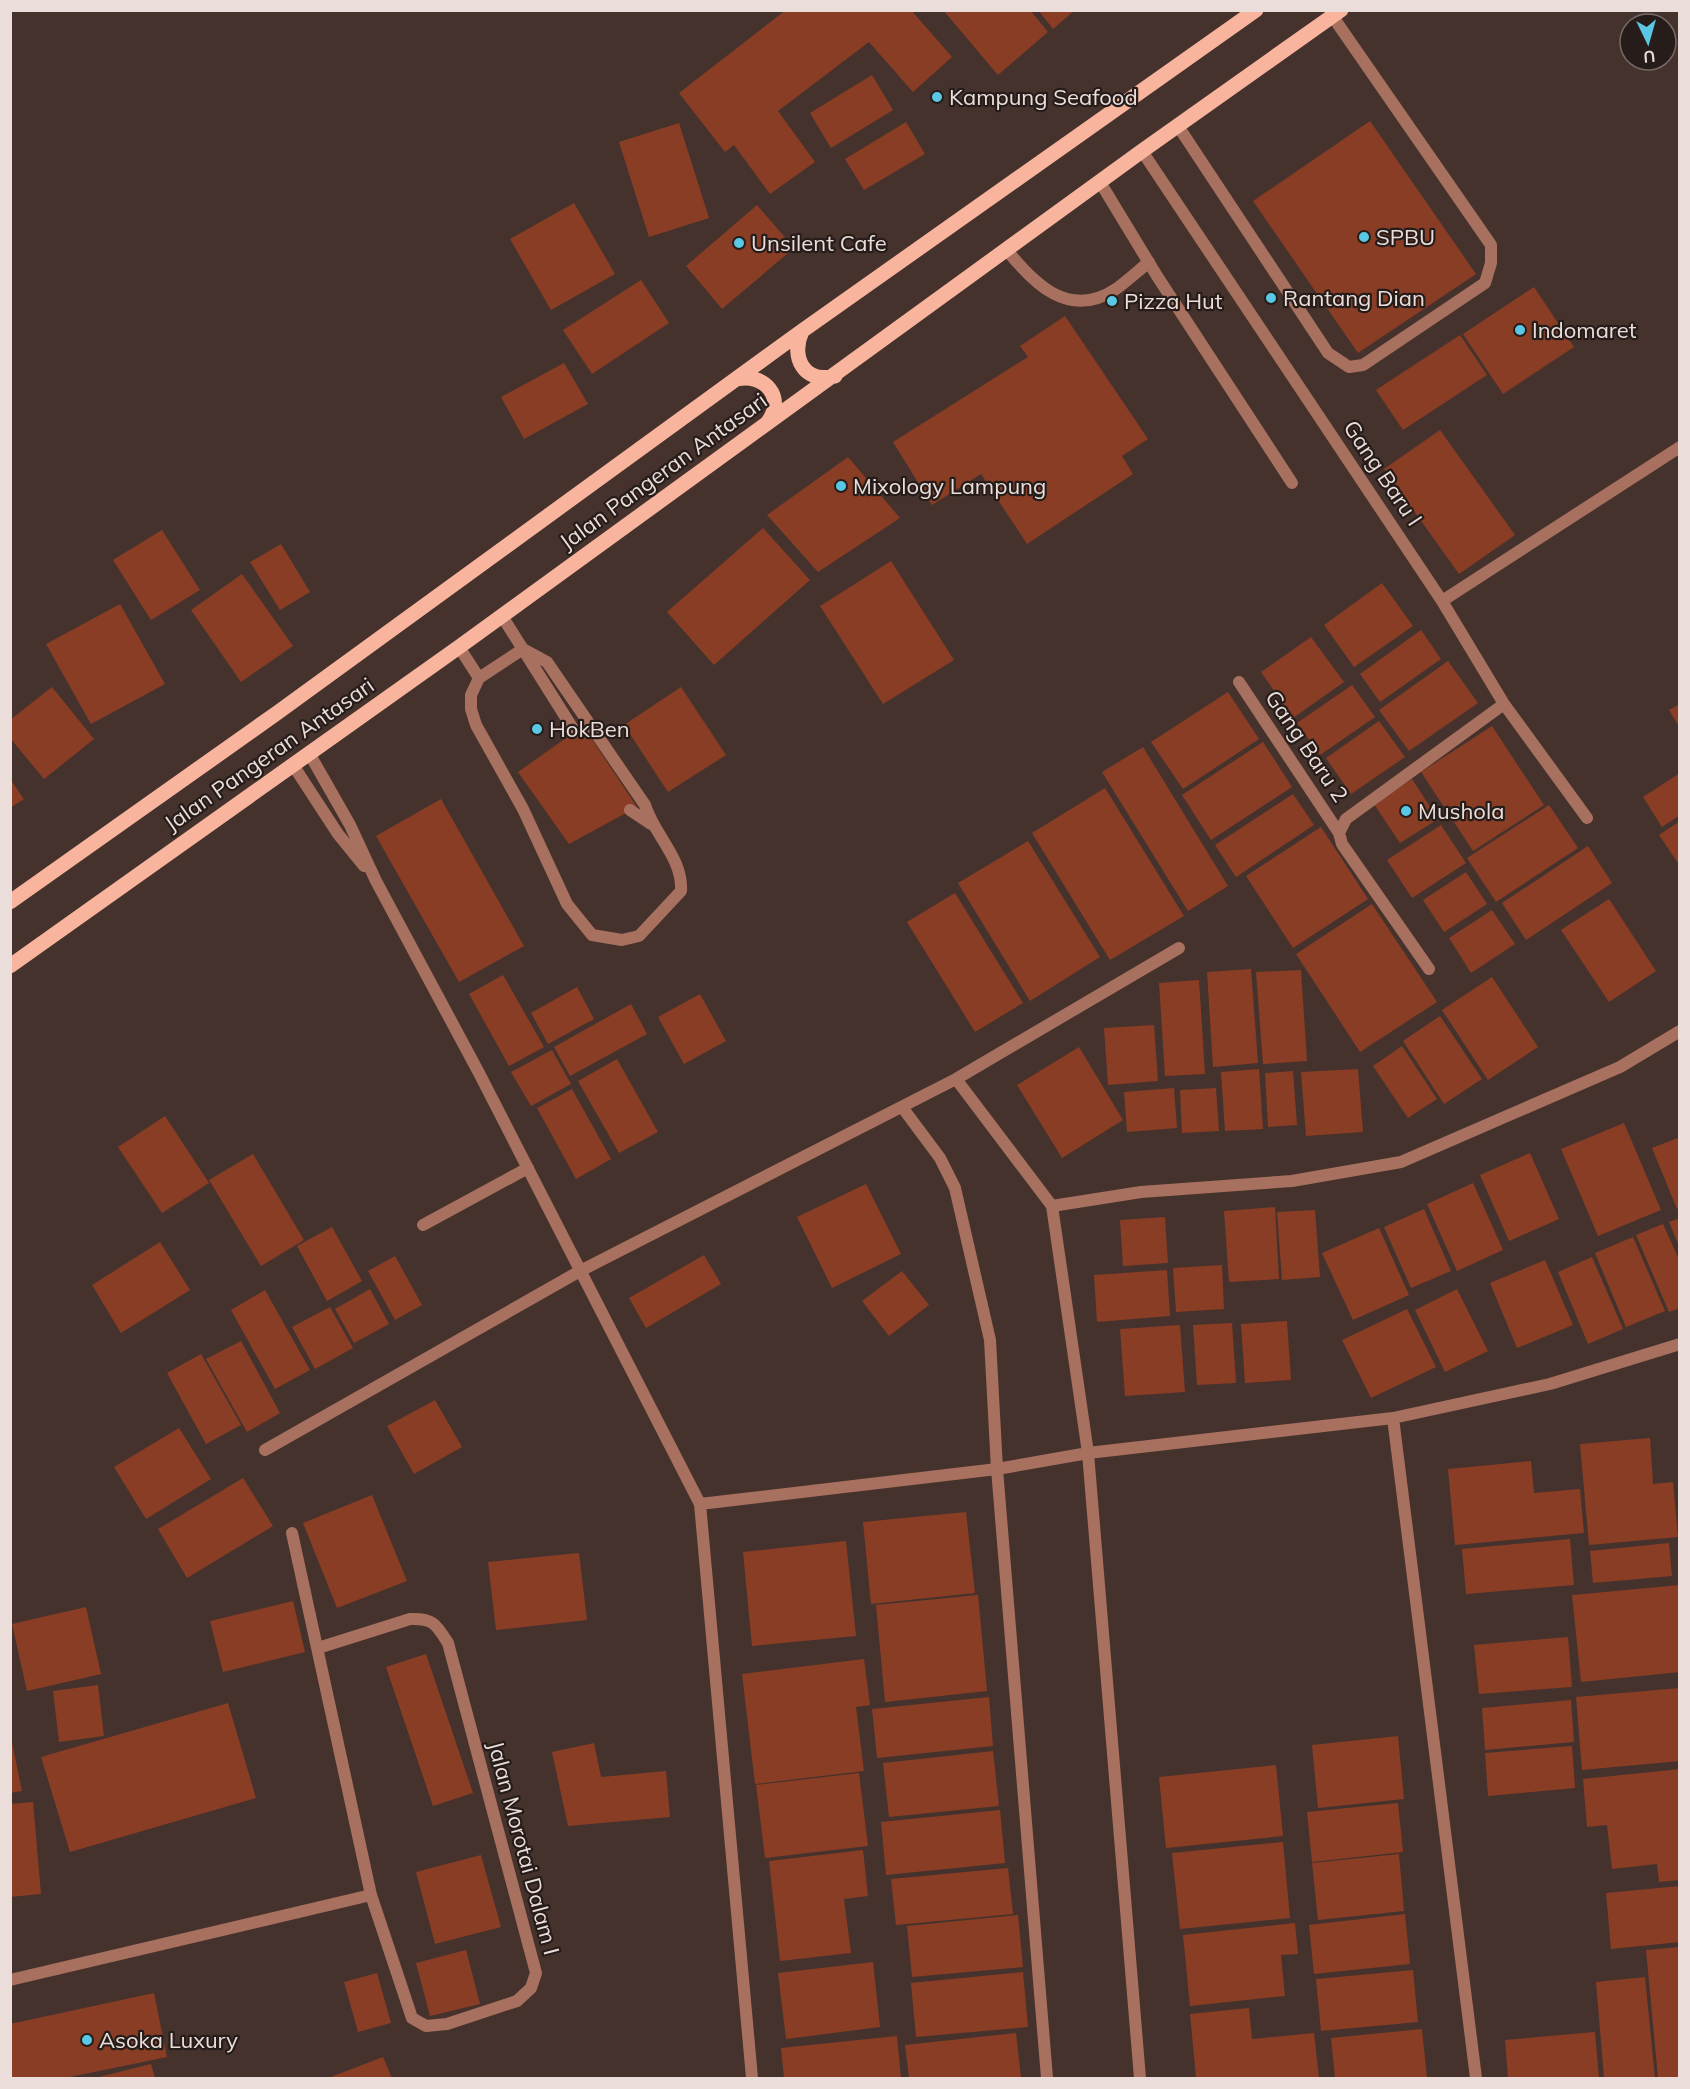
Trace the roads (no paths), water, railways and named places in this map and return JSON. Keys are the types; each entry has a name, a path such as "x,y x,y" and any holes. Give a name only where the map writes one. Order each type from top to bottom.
{"main road":[{"name":"Jalan Pangeran Antasari","path":"10,902 277,713 736,379 1256,10"},
{"name":"Jalan Pangeran Antasari","path":"10,966 459,647 1006,249 1337,14"},
{"path":"802,332 797,353 801,367 811,375 826,378 834,375"},
{"path":"736,379 757,379 772,391 775,403 768,422"}],"street":[{"path":"1178,126 1328,353 1349,367 1363,364 1485,283 1491,263 1491,245 1337,14"},
{"name":"Gang Baru I","path":"1142,151 1442,601 1504,704 1587,818"},
{"path":"1100,182 1292,483"},
{"path":"1006,249 1029,278 1057,296 1071,301 1086,300 1114,290 1149,262"},
{"path":"1442,601 1680,447"},
{"path":"502,616 524,649 533,669 575,732"},
{"path":"459,647 479,678"},
{"path":"524,649 547,662 645,805 651,824 679,866 681,891 639,936 621,940 592,935 567,904 524,809 476,725 471,709 471,695 479,678 524,649"},
{"name":"Gang Baru 2","path":"1239,682 1339,833 1342,844 1429,969"},
{"path":"1339,833 1346,819 1504,704"},
{"path":"309,753 350,825 376,881 528,1168 700,1504 752,2079"},
{"path":"293,765 338,834 376,881"},
{"path":"630,810 651,824"},
{"path":"265,1450 580,1271 957,1080 1179,948"},
{"path":"1052,1206 1141,1192 1292,1181 1401,1162 1620,1066 1680,1031"},
{"path":"957,1080 1052,1206 1088,1453 1140,2079"},
{"path":"902,1107 940,1158 955,1188 990,1340 997,1469 1047,2079"},
{"path":"423,1225 528,1168"},
{"path":"700,1504 997,1469 1088,1453 1393,1418 1550,1384 1680,1344"},
{"path":"1393,1418 1476,2079"},
{"name":"Jalan Morotai Dalam I","path":"292,1533 371,1895 412,2018 426,2026 447,2024 517,2001 531,1988 536,1973 448,1643 437,1625 425,1618 410,1619 318,1648"},
{"path":"10,1980 371,1895"}],"place":[{"name":"Kampung Seafood","path":"937,97"},
{"name":"SPBU","path":"1364,237"},
{"name":"Unsilent Cafe","path":"739,243"},
{"name":"Rantang Dian","path":"1271,298"},
{"name":"Pizza Hut","path":"1112,301"},
{"name":"Indomaret","path":"1520,330"},
{"name":"Mixology Lampung","path":"841,486"},
{"name":"HokBen","path":"537,729"},
{"name":"Mushola","path":"1406,811"},
{"name":"Asoka Luxury","path":"87,2040"}]}
